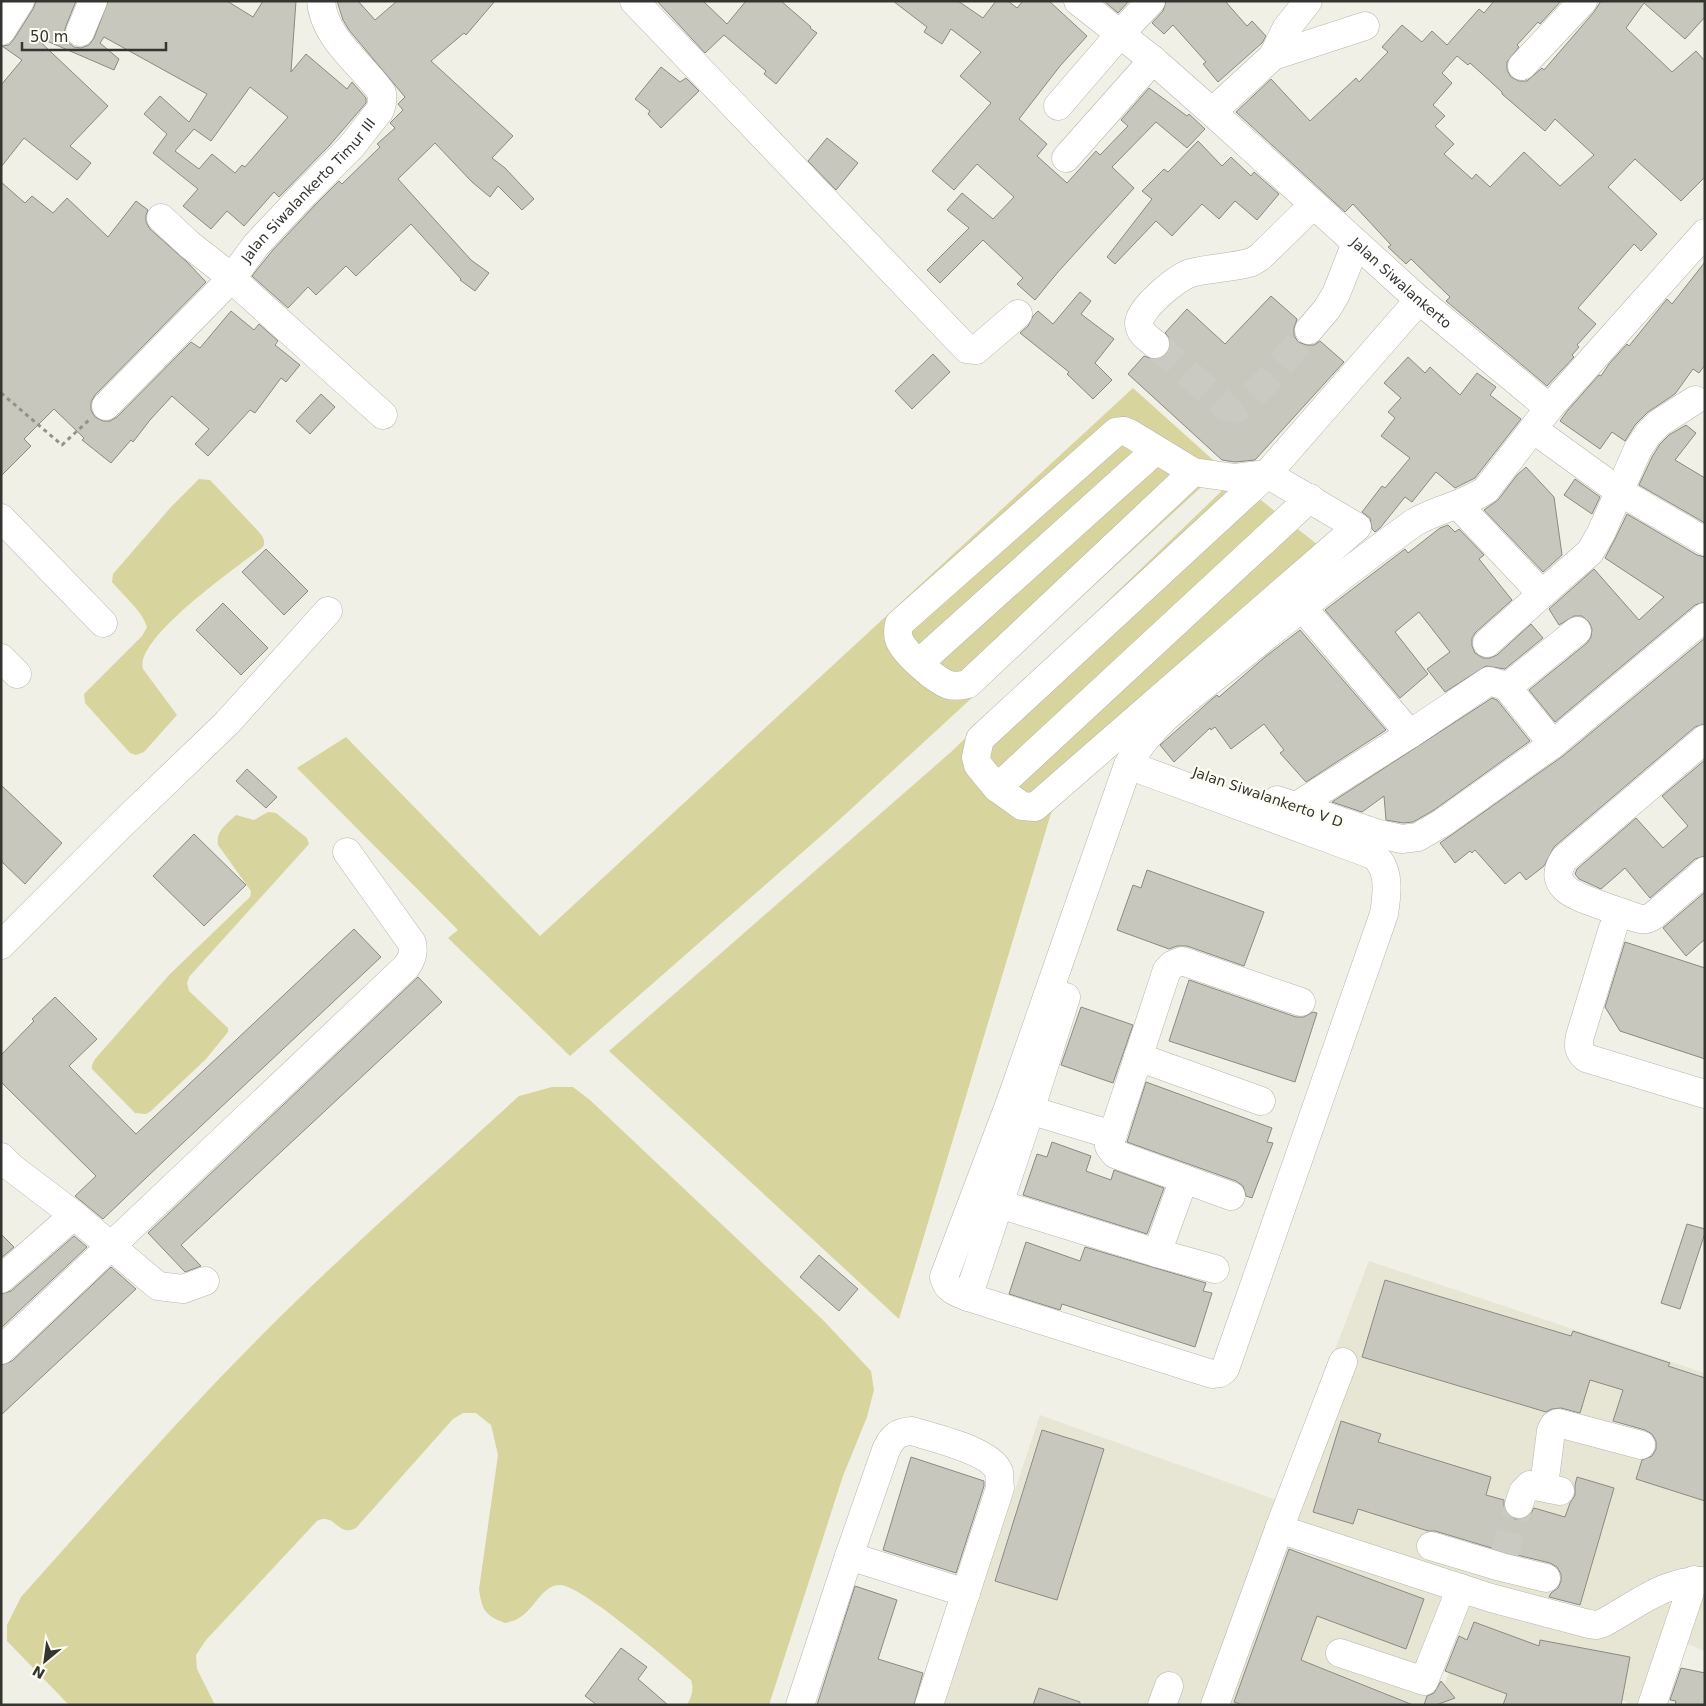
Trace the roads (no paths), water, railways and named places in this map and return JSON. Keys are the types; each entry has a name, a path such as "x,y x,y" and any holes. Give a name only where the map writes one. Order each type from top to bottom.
{"street":[{"path":"1,30 20,1"},
{"path":"80,32 93,1"},
{"name":"Jalan Siwalankerto Timur III","path":"106,406 231,279 262,239 351,147 380,110 382,93 332,32 325,20 321,1"},
{"path":"634,1 967,349 976,350 1018,314"},
{"path":"1058,106 1151,1"},
{"path":"1212,112 1273,56 1286,30 1308,1"},
{"path":"1522,66 1583,1"},
{"name":"Jalan Siwalankerto","path":"1094,6 1120,34 1153,60 1212,112 1419,300 1541,419 1620,492 1705,541"},
{"path":"1273,56 1365,26"},
{"path":"1066,158 1153,60"},
{"path":"1155,344 1142,332 1139,325 1140,318 1162,292 1177,279 1191,273 1252,262 1260,257 1313,205"},
{"path":"161,218 383,415"},
{"path":"1135,762 1373,855 1380,862 1386,882 1387,893 1384,914 1223,1372 1212,1374 968,1297 952,1291 946,1284 944,1277 1020,1107 1135,762 1146,738 1167,716 1302,607 1420,519 1474,498 1486,490 1498,477 1541,419 1705,233"},
{"path":"1309,330 1327,309 1336,294 1356,243"},
{"path":"1357,527 1035,807 1022,806 997,788 978,765 976,756 980,739 1267,474 1419,300"},
{"path":"1487,642 1590,552 1620,492 1638,449 1648,434 1659,423 1695,400"},
{"path":"1193,472 968,684 959,686 948,685 919,663 899,640 897,631 899,624 1116,432 1124,431 1193,472 1235,478 1267,474 1384,544"},
{"path":"919,663 1156,450"},
{"path":"997,788 1310,498"},
{"path":"1458,505 1542,594"},
{"path":"1,518 103,623"},
{"path":"1302,607 1410,734"},
{"path":"1,946 226,723 328,612"},
{"path":"1506,686 1553,744 1705,617"},
{"path":"1295,807 1489,681 1510,686 1577,631"},
{"path":"1705,739 1564,859 1558,874 1560,881 1571,895 1640,919 1647,919 1653,916 1705,871"},
{"name":"Jalan Siwalankerto V D","path":"1135,762 1295,807 1379,834 1402,839 1418,837 1427,833 1553,744"},
{"path":"1,1350 406,967 412,959 414,950 412,943 347,852"},
{"path":"1613,928 1580,1036 1578,1046 1581,1053 1586,1058 1705,1094"},
{"path":"1231,1196 1115,1154 1108,1146 1167,970 1172,964 1182,960 1302,1002"},
{"path":"1580,1036 1705,1076"},
{"path":"1138,1057 1262,1101"},
{"path":"1020,1107 1112,1135"},
{"path":"968,1297 999,1204 1020,1107"},
{"path":"1,1157 12,1168 74,1214 158,1286 183,1289 204,1281"},
{"path":"1157,1253 1184,1179"},
{"path":"999,1204 1215,1269"},
{"path":"1,1279 74,1214"},
{"path":"1214,1705 1279,1529 1344,1362"},
{"path":"1519,1504 1523,1492 1528,1487 1533,1485 1552,1488 1551,1430 1558,1423 1641,1445"},
{"path":"801,1704 849,1556 891,1440 903,1432 912,1431 977,1453 992,1462 999,1472 1000,1488 929,1705"},
{"path":"1279,1529 1491,1598 1596,1624 1610,1619 1653,1592 1699,1580"},
{"path":"1431,1546 1502,1563 1546,1578"},
{"path":"849,1556 966,1593"},
{"path":"1491,1598 1502,1563"},
{"path":"1652,1705 1699,1580"},
{"path":"1340,1653 1424,1681 1462,1588"}],"tunnel":[{"path":"1155,344 1226,407 1237,408 1244,404 1263,385 1309,330"},
{"path":"1503,1559 1519,1504"}]}
